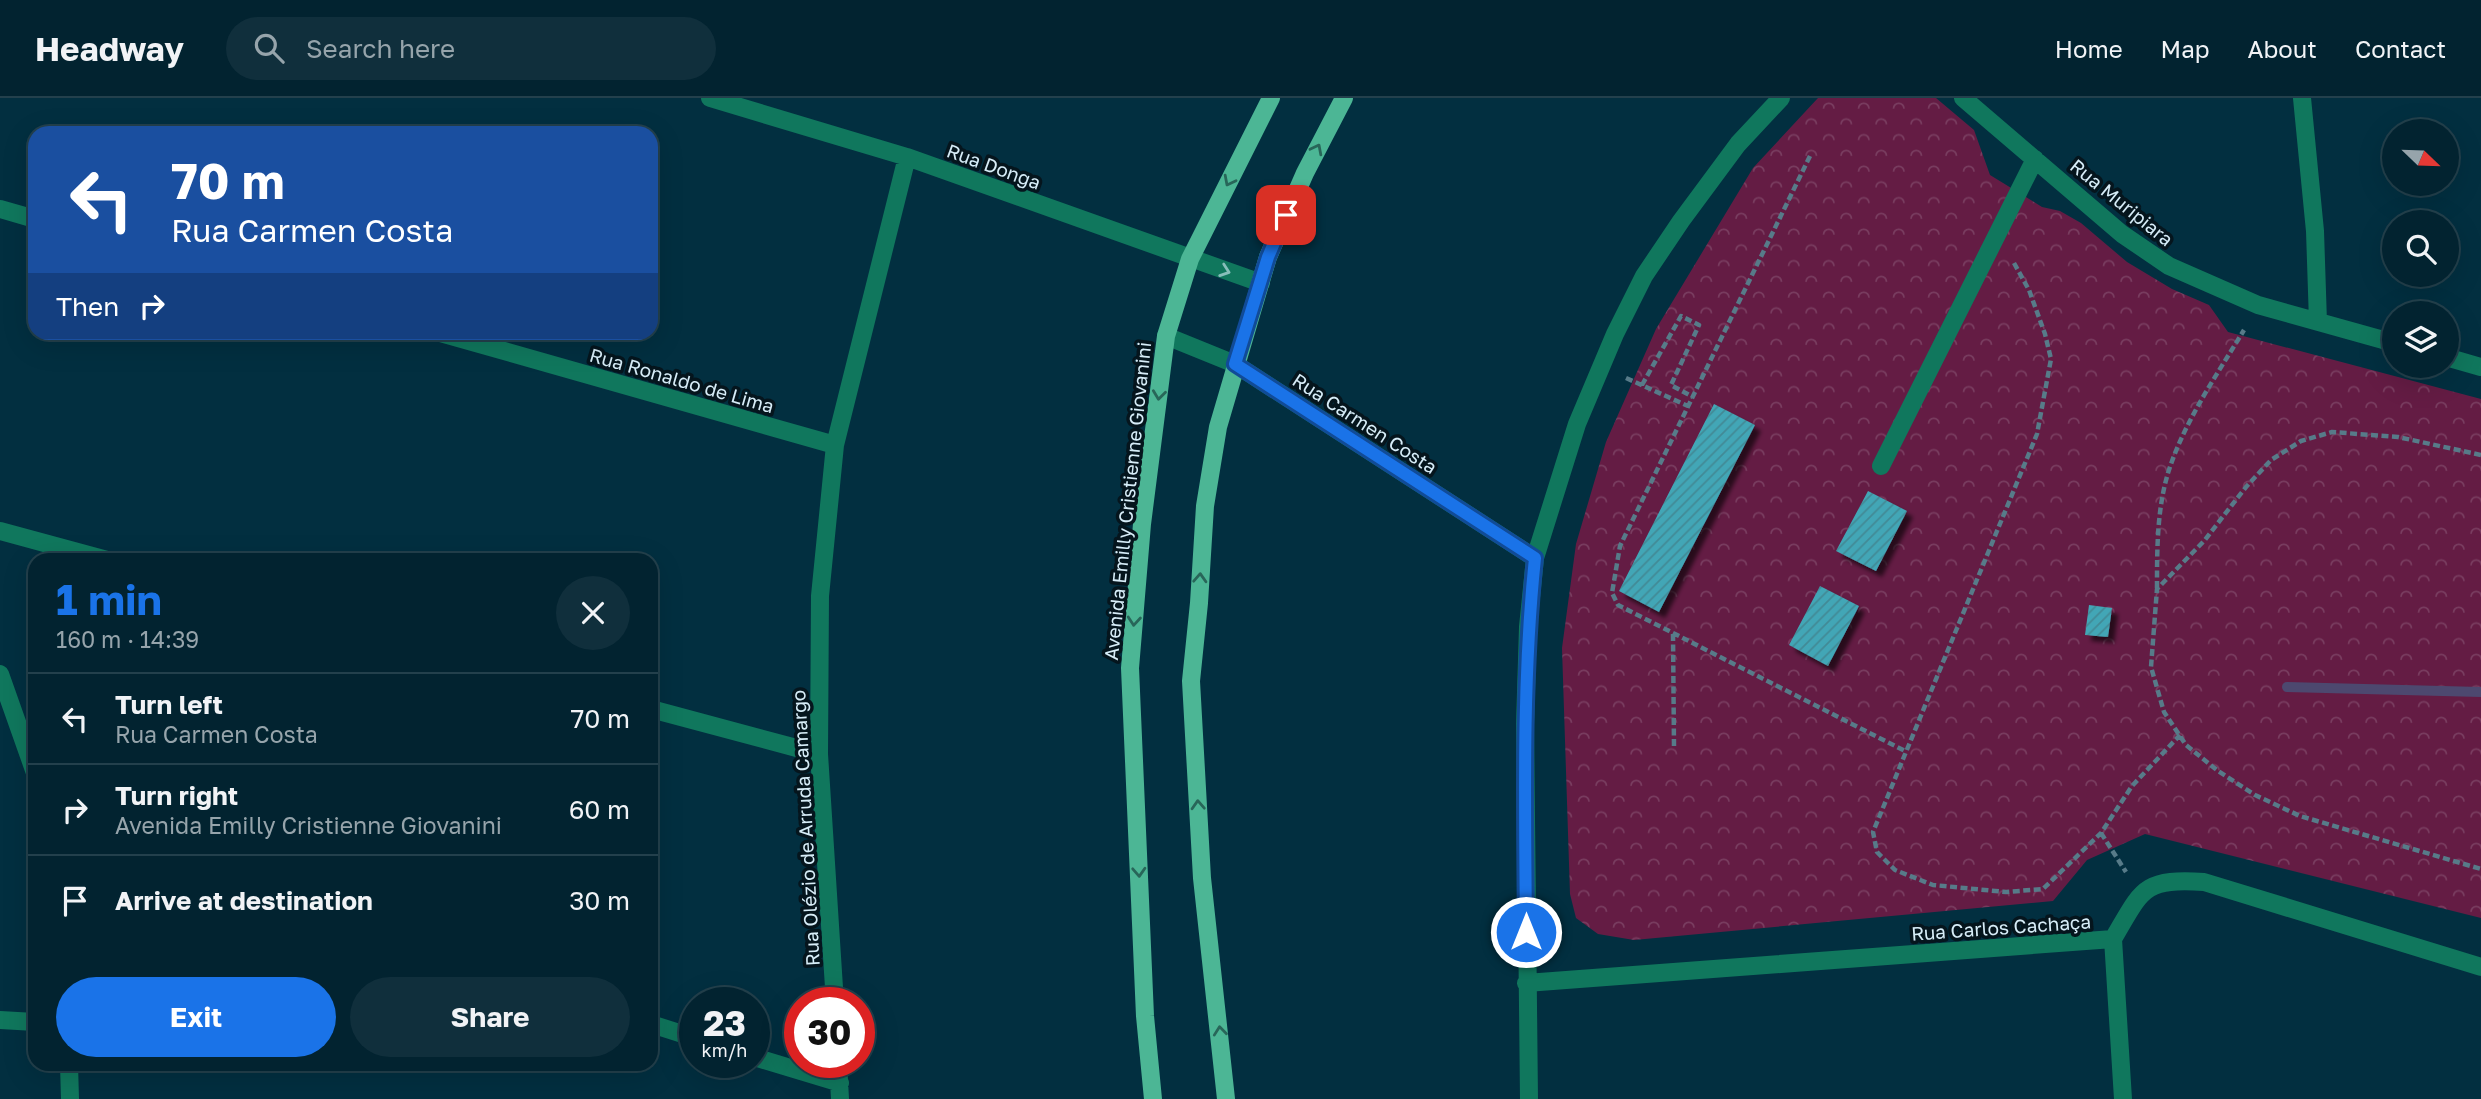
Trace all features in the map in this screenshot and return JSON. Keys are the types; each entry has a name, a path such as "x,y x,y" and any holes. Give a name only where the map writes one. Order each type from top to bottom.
{"main road":[{"name":"Avenida Emilly Cristienne Giovanini","path":"1153,1099 1145,1016 1129,668 1142,524 1166,336 1189,259 1271,98"},
{"path":"1226,1099 1202,878 1191,681 1205,506 1218,427 1268,257 1305,173 1344,98"}],"street":[{"name":"Rua Donga","path":"710,98 907,157 1261,284"},
{"path":"1529,1099 1525,724 1528,627 1535,558 1577,424 1600,366 1644,276 1738,144 1782,98"},
{"name":"Rua Muripiara","path":"1963,98 2122,234 2169,266 2258,304 2382,340"},
{"path":"2302,98 2315,231 2318,322"},
{"name":"Rua Olézio de Arruda Camargo","path":"834,987 819,754 820,596 835,445 907,157"},
{"path":"1881,466 2035,159"},
{"path":"0,209 28,217"},
{"name":"Rua Carmen Costa","path":"1166,336 1235,364 1535,558"},
{"name":"Rua Ronaldo de Lima","path":"465,340 835,445"},
{"path":"2459,361 2481,367"},
{"path":"0,531 81,553"},
{"path":"0,674 28,753"},
{"path":"658,711 819,754"},
{"path":"2140,893 2152,885 2174,880 2204,882 2481,967"},
{"name":"Rua Carlos Cachaça","path":"1526,983 2113,939 2140,893"},
{"path":"2113,939 2123,1099"},
{"path":"0,1020 28,1022"},
{"path":"658,1026 679,1033"},
{"path":"770,1063 840,1091"},
{"path":"69,1071 70,1099"}],"path":[{"path":"1810,156 1620,547 1612,593 1618,605 1905,751"},
{"path":"1998,232 2029,290 2045,334 2051,359 2046,393 2037,434 1873,832 1877,852 1895,870 1933,885 2006,892 2043,889 2101,833 2132,786 2180,735"},
{"path":"2258,304 2202,399 2171,464 2158,524 2157,589 2151,667 2164,712 2186,745 2255,795 2300,816 2481,869"},
{"path":"1642,386 1681,316 1699,325 1671,385 1693,397"},
{"path":"1600,366 1688,406"},
{"path":"2157,589 2204,541 2271,460 2301,441 2332,432 2398,437 2481,455"},
{"path":"1673,634 1674,747"},
{"path":"2101,833 2140,893"}],"green space":[{"path":"1818,98 1936,98 1974,130 1990,175 2042,207 2060,211 2081,223 2127,262 2172,289 2209,305 2228,332 2382,373 2382,378 2402,378 2481,399 2481,918 2145,834 2087,860 2053,901 1634,940 1598,934 1576,918 1570,894 1562,648 1576,544 1606,442 1656,329 1753,168"}],"building":[{"path":"1714,404 1755,425 1659,612 1619,591"},
{"path":"1868,491 1907,511 1876,571 1836,551"},
{"path":"1820,586 1859,606 1828,666 1789,645"},
{"path":"2089,605 2112,608 2108,637 2085,635"}],"waterway":[{"path":"2287,687 2481,692"}],"route":[{"path":"1286,215 1268,257 1235,364 1535,558 1528,627 1525,700 1526,932"}]}
